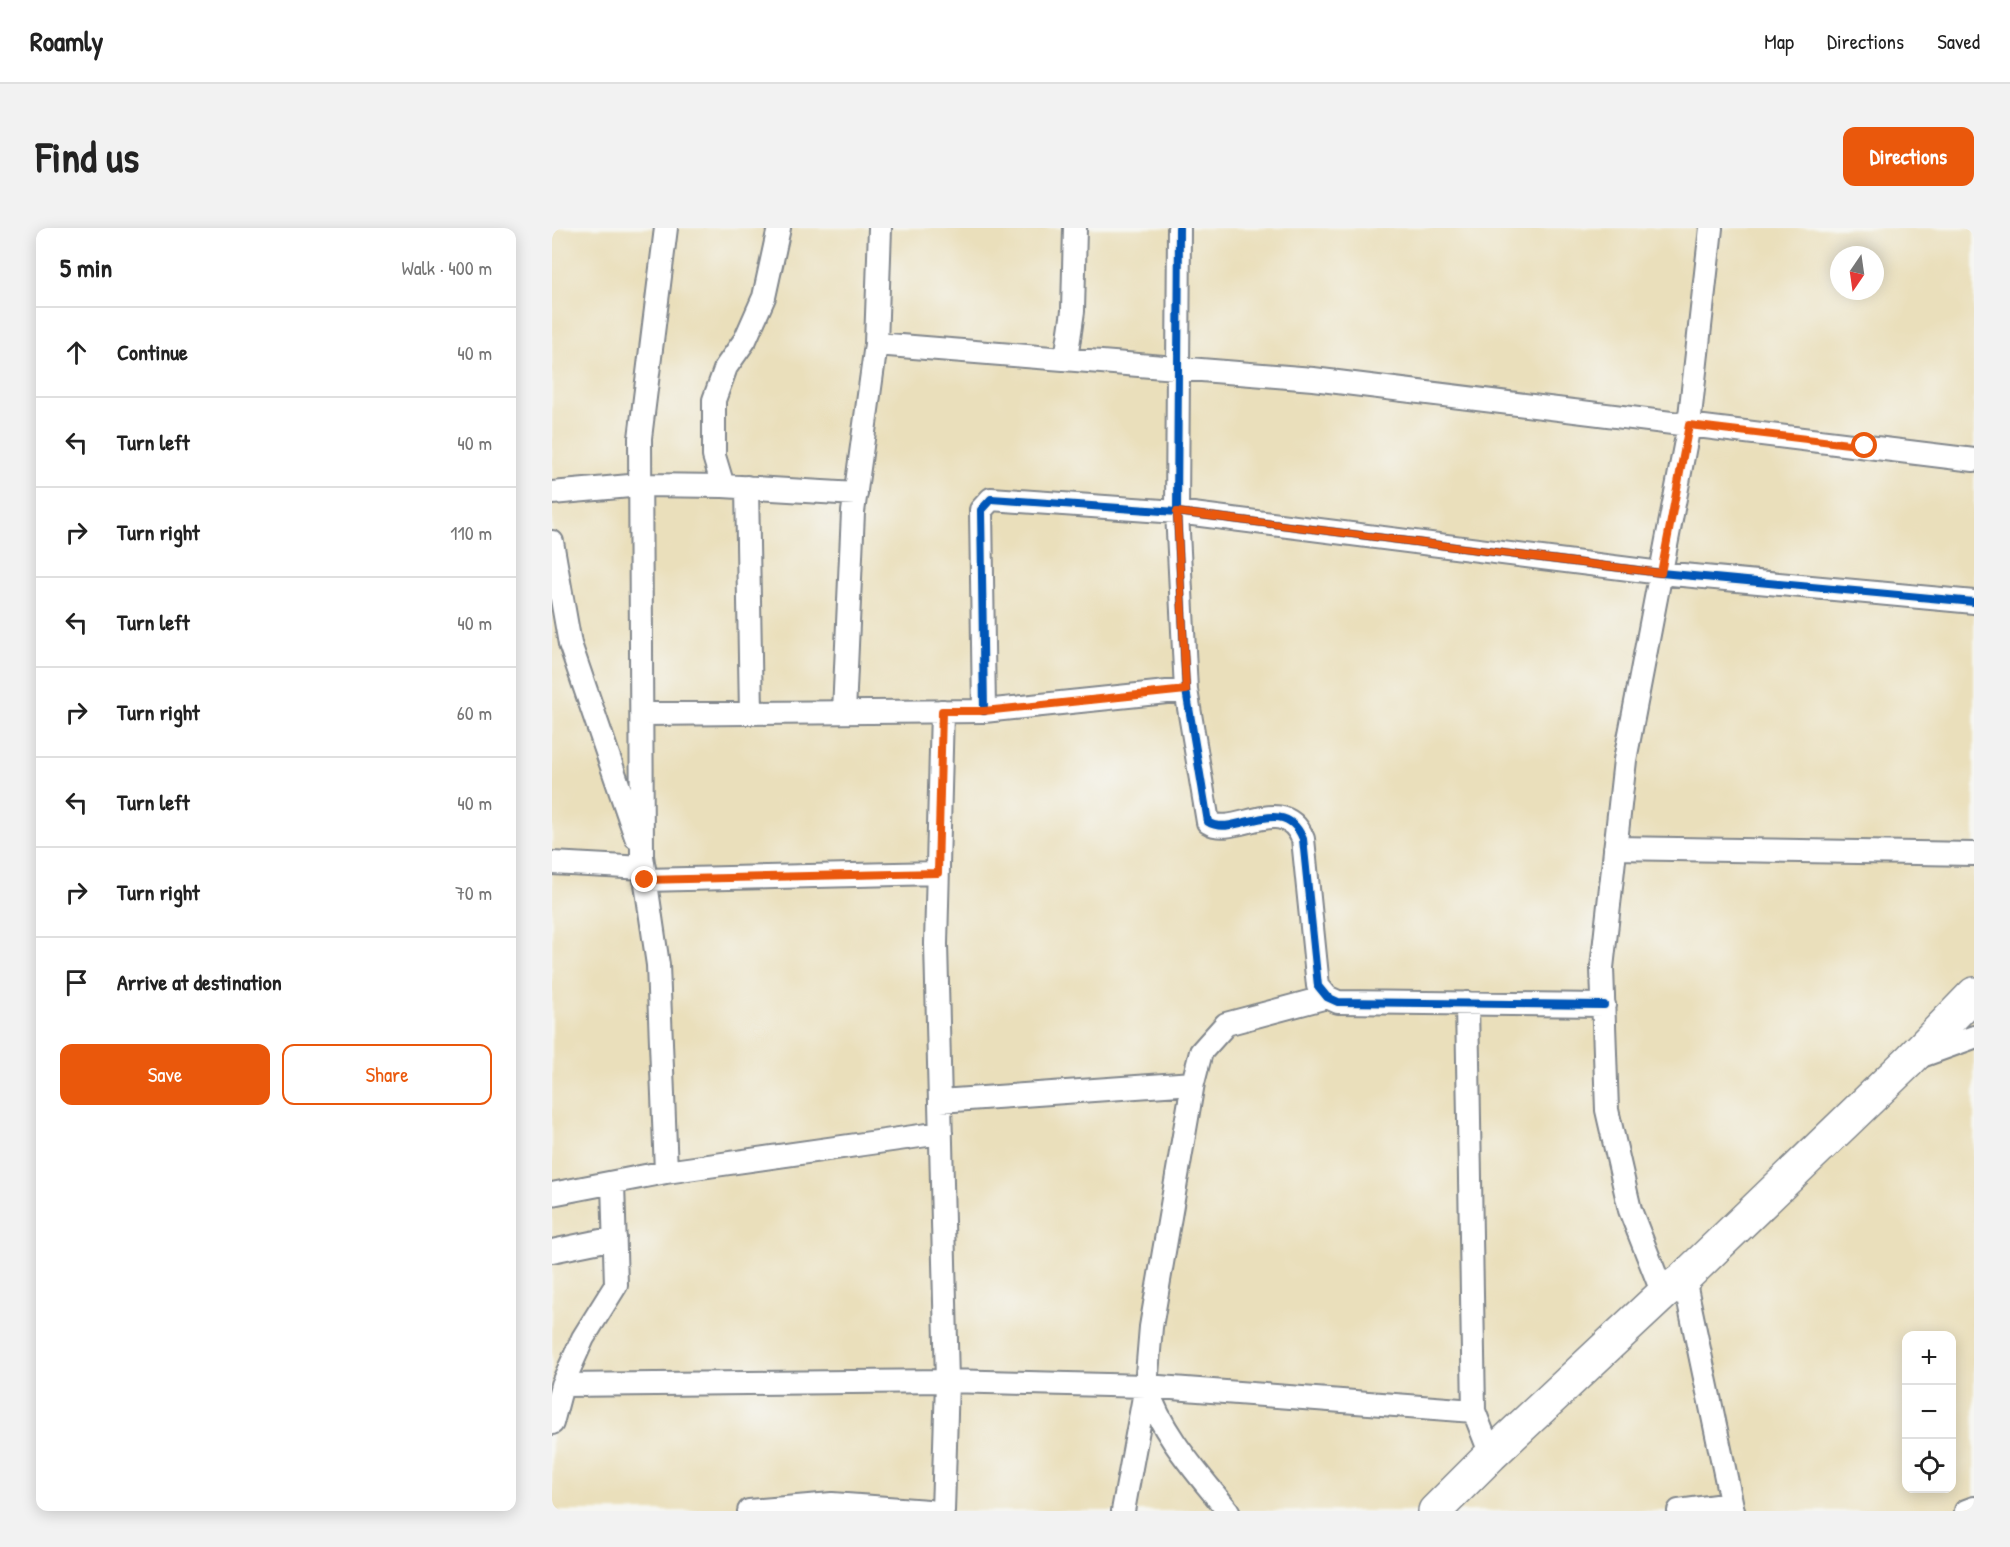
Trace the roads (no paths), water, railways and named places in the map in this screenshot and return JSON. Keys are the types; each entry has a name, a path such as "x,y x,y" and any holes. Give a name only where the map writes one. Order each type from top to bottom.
{"street":[{"path":"666,228 640,438 644,868 657,965 666,1172"},
{"path":"723,486 714,456 714,400 726,367 745,340 764,297 778,228"},
{"path":"844,712 856,494 876,344 880,228"},
{"path":"1066,359 1073,311 1075,228"},
{"path":"1179,228 1177,512 1186,690 1208,822 1217,825 1272,818 1289,819 1298,825 1303,839 1318,986 1327,997 1338,1002 1604,1005"},
{"path":"1679,1511 1732,1507 1673,1286 1630,1210 1607,1110 1602,968 1625,760 1689,425 1711,228"},
{"path":"876,344 1313,379 1974,460"},
{"path":"552,493 641,485 747,487 856,494"},
{"path":"747,487 751,713"},
{"path":"984,711 981,510 991,499 1177,512 1661,573 1974,602"},
{"path":"552,542 570,644 644,868"},
{"path":"643,714 984,711 1186,690"},
{"path":"942,711 936,944 947,1381 944,1511"},
{"path":"1615,848 1974,854"},
{"path":"552,863 644,868 938,873"},
{"path":"1435,1511 1491,1455 1673,1286 1909,1061 1974,994"},
{"path":"1123,1511 1146,1386 1151,1327 1192,1083 1201,1052 1226,1024 1327,997"},
{"path":"1467,1003 1474,1411 1491,1455"},
{"path":"1909,1061 1972,1044"},
{"path":"940,1101 1192,1083"},
{"path":"552,1194 666,1172 941,1133"},
{"path":"552,1423 562,1385 583,1338 616,1285 614,1183"},
{"path":"552,1251 615,1239"},
{"path":"562,1385 947,1381 1146,1386 1474,1411"},
{"path":"1146,1386 1155,1412 1166,1430 1228,1511"},
{"path":"749,1511 832,1504 928,1511"},
{"path":"1966,1511 1974,1508"}]}
